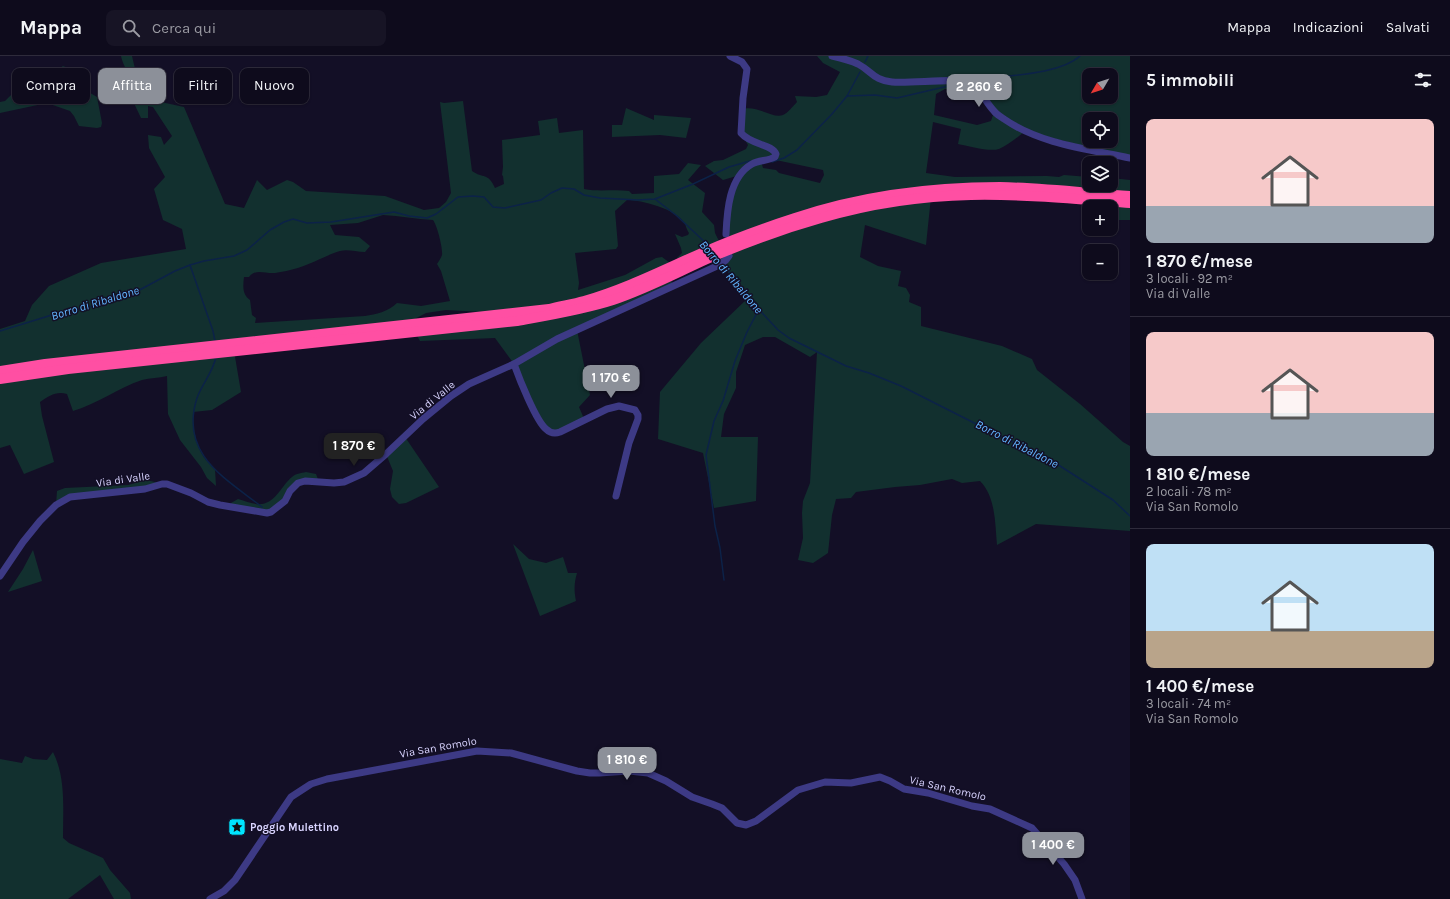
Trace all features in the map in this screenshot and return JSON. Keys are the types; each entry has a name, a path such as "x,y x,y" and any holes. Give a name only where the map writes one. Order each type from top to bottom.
{"highway":[{"path":"0,371 52,363 549,309 584,301 645,280 732,240 797,217 853,202 895,194 947,188 1002,187 1130,196"},
{"path":"0,379 68,369 517,321 567,312 614,300 767,235 858,208 904,200 951,196 999,195 1130,203"}],"street":[{"path":"726,234 727,216 735,183 740,174 750,165 771,159 775,157 776,154 773,149 754,143 745,138 741,133 743,98 747,69 742,62 730,56"},
{"path":"832,56 859,64 878,79 885,81 908,84 961,80 970,83 977,89 994,112 1016,127 1037,137 1130,158"},
{"name":"Via di Valle","path":"0,576 23,542 40,521 56,504 70,497 145,489 162,484 168,484 191,493 208,502 267,513 271,512 285,501 290,491 298,483 305,481 334,483 344,482 364,473 423,419 451,396 469,384 514,364 557,339 725,260"},
{"path":"514,364 540,422 549,432 555,434 589,419 607,409 619,406 635,410 638,415 638,420 629,443 616,496"},
{"name":"Via San Romolo","path":"210,899 224,891 235,880 291,796 311,784 328,779 485,750 511,753 577,771 590,773 629,771 648,773 666,781 692,797 722,808 737,824 746,825 756,821 798,790 825,782 851,782 880,777 904,789 928,793 972,806 990,809 1032,828 1064,864 1075,880 1082,899"}],"green space":[{"path":"121,56 132,56 135,68 125,68"},
{"path":"817,56 1130,56 1130,158 1091,148 1118,148 1118,112 1082,112 1082,146 1025,131 999,149 990,150 958,144 961,129 933,122 926,173 955,177 1059,177 1064,175 1082,176 1082,192 1118,192 1118,179 1130,180 1130,196 972,188 727,242 727,216 740,175 723,180 705,166 714,161 723,160 746,149 748,145 741,133 742,109 748,108 779,116 783,115 787,113 797,102 795,96 816,97 827,95 840,72 823,63","holes":["945,89 977,89 994,112 991,121 977,125 934,115 936,94","771,159 823,170 824,175 820,183 779,173 776,170 763,168 761,161"]},
{"path":"90,93 97,97 102,123 101,127 79,126 70,111 50,104 90,104"},
{"path":"12,94 12,104 42,104 0,113 0,102 5,101"},
{"path":"463,101 472,171 488,178 495,188 504,184 502,175 502,140 540,135 538,121 557,118 559,133 583,130 584,189 629,191 632,194 654,193 654,176 679,174 688,163 701,165 688,180 705,193 702,212 714,225 715,233 721,245 680,263 677,258 682,253 675,234 682,237 688,235 689,233 683,221 673,213 657,206 627,200 615,211 618,246 616,249 575,253 579,283 578,290 625,275 656,258 662,257 674,266 584,301 483,312 446,310 426,313 401,326 0,371 0,329 25,321 32,305 49,286 101,263 186,249 182,229 163,220 154,189 165,177 149,148 148,135 161,137 164,145 172,136 153,107 148,106 148,118 141,118 134,104 166,103 184,107 225,204 244,208 257,180 267,190 287,180 293,182 306,191 385,196 424,210 439,208 446,202 451,193 440,102","holes":["383,215 433,220 438,231 442,252 442,256 437,264 441,271 450,301 421,306 397,303 386,311 365,316 255,323 256,318 252,315 250,300 247,298 244,290 244,277 249,277 258,272 275,273 292,270 340,251 346,250 365,252 370,246 359,237 335,235 330,225 358,223"]},
{"path":"626,108 654,120 654,115 691,118 686,138 660,135 612,137 612,125 622,125"},
{"path":"931,197 926,245 865,225 860,257 878,266 901,271 898,286 906,288 910,295 909,302 921,307 921,326 1002,346 1032,359 1037,370 1080,404 1123,442 1130,446 1130,531 1036,524 997,545 994,511 985,487 980,481 962,483 952,479 920,485 856,492 851,498 836,499 832,515 828,553 813,563 798,560 803,538 803,501 810,483 817,352 810,357 775,337 763,337 745,345 736,372 736,388 724,414 721,437 758,437 756,501 714,508 703,453 658,439 660,392 701,343 747,299 724,267 718,255 802,224"},
{"path":"1118,202 1130,203 1130,220 1118,220"},
{"path":"670,276 673,285 577,330 590,395 579,407 585,421 560,432 545,428 514,364 495,338 420,341 415,332 517,321"},
{"path":"234,351 241,392 212,410 193,412 197,444 204,457 215,469 216,486 207,478 201,467 180,440 168,414 167,376 142,380 73,411 67,394 56,394 40,402 42,416 54,462 24,474 10,445 0,448 0,379"},
{"path":"405,437 439,487 406,503 399,504 392,497 390,489 393,471 386,454"},
{"path":"306,472 316,474 319,482 305,481 271,512 230,507 231,503 238,499 256,504 267,503 275,497 293,476"},
{"path":"147,480 162,484 70,497 56,505 57,491 65,488 128,485"},
{"path":"513,544 529,559 546,563 563,557 568,573 577,573 575,580 576,601 540,616"},
{"path":"33,550 42,581 8,592 23,569"},
{"path":"53,752 62,783 63,838 69,843 103,858 110,870 130,893 131,899 114,899 100,875 68,899 0,899 0,759 22,763 25,756 33,759 47,760"}],"waterway":[{"path":"865,62 868,56"},
{"path":"972,80 1044,71 1070,63 1080,56"},
{"path":"772,162 784,158 797,150 832,114 847,96 860,72"},
{"path":"847,96 875,95 897,98 957,84"},
{"name":"Borro di Ribaldone","path":"0,331 55,314 94,306 132,294 175,271 190,265 234,256 247,250 270,230 293,219 307,223 331,222 394,212 409,216 427,218 436,214 458,197 484,197 493,207 505,208 541,200 562,188 574,189 584,195 600,198 638,200 655,199 693,184 729,167 750,161"},
{"name":"Borro di Ribaldone","path":"655,199 677,216 709,246"},
{"path":"190,265 213,331 215,341"},
{"name":"Borro di Ribaldone","path":"724,265 752,302 778,330 789,338 846,366 869,373 901,386 1002,437 1046,457 1113,500 1130,516"},
{"path":"724,580 720,548 715,526 706,455 714,421 723,401 735,361 747,332 759,309"},
{"path":"216,357 197,398 193,418 194,435 200,449 209,463 220,475 262,507"}],"place":[{"name":"Poggio Mulettino","path":"237,827"}]}
